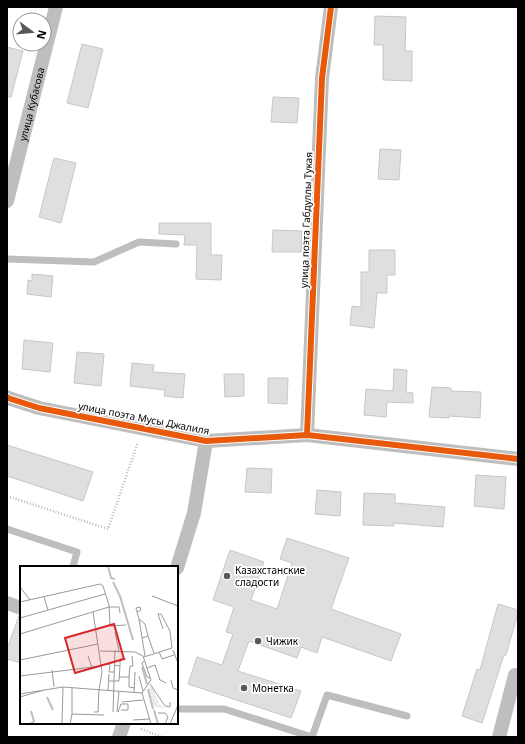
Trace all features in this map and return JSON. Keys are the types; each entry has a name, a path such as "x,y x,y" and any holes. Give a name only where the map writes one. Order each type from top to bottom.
{"street":[{"name":"улица Кубасова","path":"7,201 56,7"},
{"name":"улица поэта Габдуллы Тукая","path":"307,435 322,78 331,7"},
{"name":"улица поэта Мусы Джалиля","path":"7,399 39,408 206,441 307,435 518,459"},
{"path":"178,566 194,513 206,441"},
{"path":"7,603 20,608"},
{"path":"499,737 515,675 518,676"},
{"path":"119,737 124,724"}],"lane":[{"path":"7,259 94,262 139,242 176,244"},
{"path":"7,529 77,552 73,566"},
{"path":"178,709 224,709 312,737 327,695 407,716"}],"path":[{"path":"7,496 108,529 143,428"},
{"path":"141,729 162,737"}],"building":[{"path":"375,16 406,17 405,51 412,51 412,81 383,80 383,45 374,45"},
{"path":"82,44 103,49 88,108 67,103"},
{"path":"7,47 12,48 12,52 23,52 11,97 7,97"},
{"path":"273,97 299,98 297,123 271,122"},
{"path":"380,149 401,150 399,180 378,179"},
{"path":"54,158 76,163 61,223 39,217"},
{"path":"159,223 211,223 211,255 222,255 221,280 196,279 197,245 184,245 185,235 159,234"},
{"path":"273,230 302,231 301,252 272,252"},
{"path":"369,250 395,250 395,275 387,275 387,293 377,293 374,328 350,325 352,306 361,307 361,272 369,272"},
{"path":"32,274 53,276 51,297 27,294 28,280 32,281"},
{"path":"24,340 53,343 50,372 22,369"},
{"path":"77,352 104,354 101,386 74,383"},
{"path":"132,363 154,365 153,372 185,374 183,398 164,396 165,390 130,386"},
{"path":"394,369 407,370 406,392 413,393 413,403 387,402 386,417 364,415 366,389 393,391"},
{"path":"224,374 244,374 244,396 225,397"},
{"path":"268,378 288,378 287,404 268,403"},
{"path":"432,387 451,388 451,391 481,392 480,418 449,416 449,418 429,417"},
{"path":"7,445 93,472 83,501 7,476"},
{"path":"247,468 272,469 271,493 245,492"},
{"path":"476,475 506,477 504,509 474,506"},
{"path":"317,490 341,492 340,516 315,514"},
{"path":"364,493 395,494 395,503 445,507 443,527 394,523 394,526 363,525"},
{"path":"287,538 349,558 331,609 401,634 391,661 322,637 317,653 301,647 297,658 249,641 238,671 301,691 291,718 188,684 197,657 222,665 233,634 226,632 234,607 213,600 230,550 264,562 251,600 277,609 292,563 280,559"},
{"path":"498,604 518,610 518,613 506,655 504,655 482,723 462,716 477,669 480,670"},
{"path":"20,616 20,663 7,659 7,649"}],"cycle path":[{"path":"307,435 322,78 331,7"},
{"path":"7,397 39,408 206,441 307,435 518,459"}],"place":[{"name":"Казахстанские сладости","path":"227,576"},
{"name":"Чижик","path":"258,641"},
{"name":"Монетка","path":"244,688"}]}
